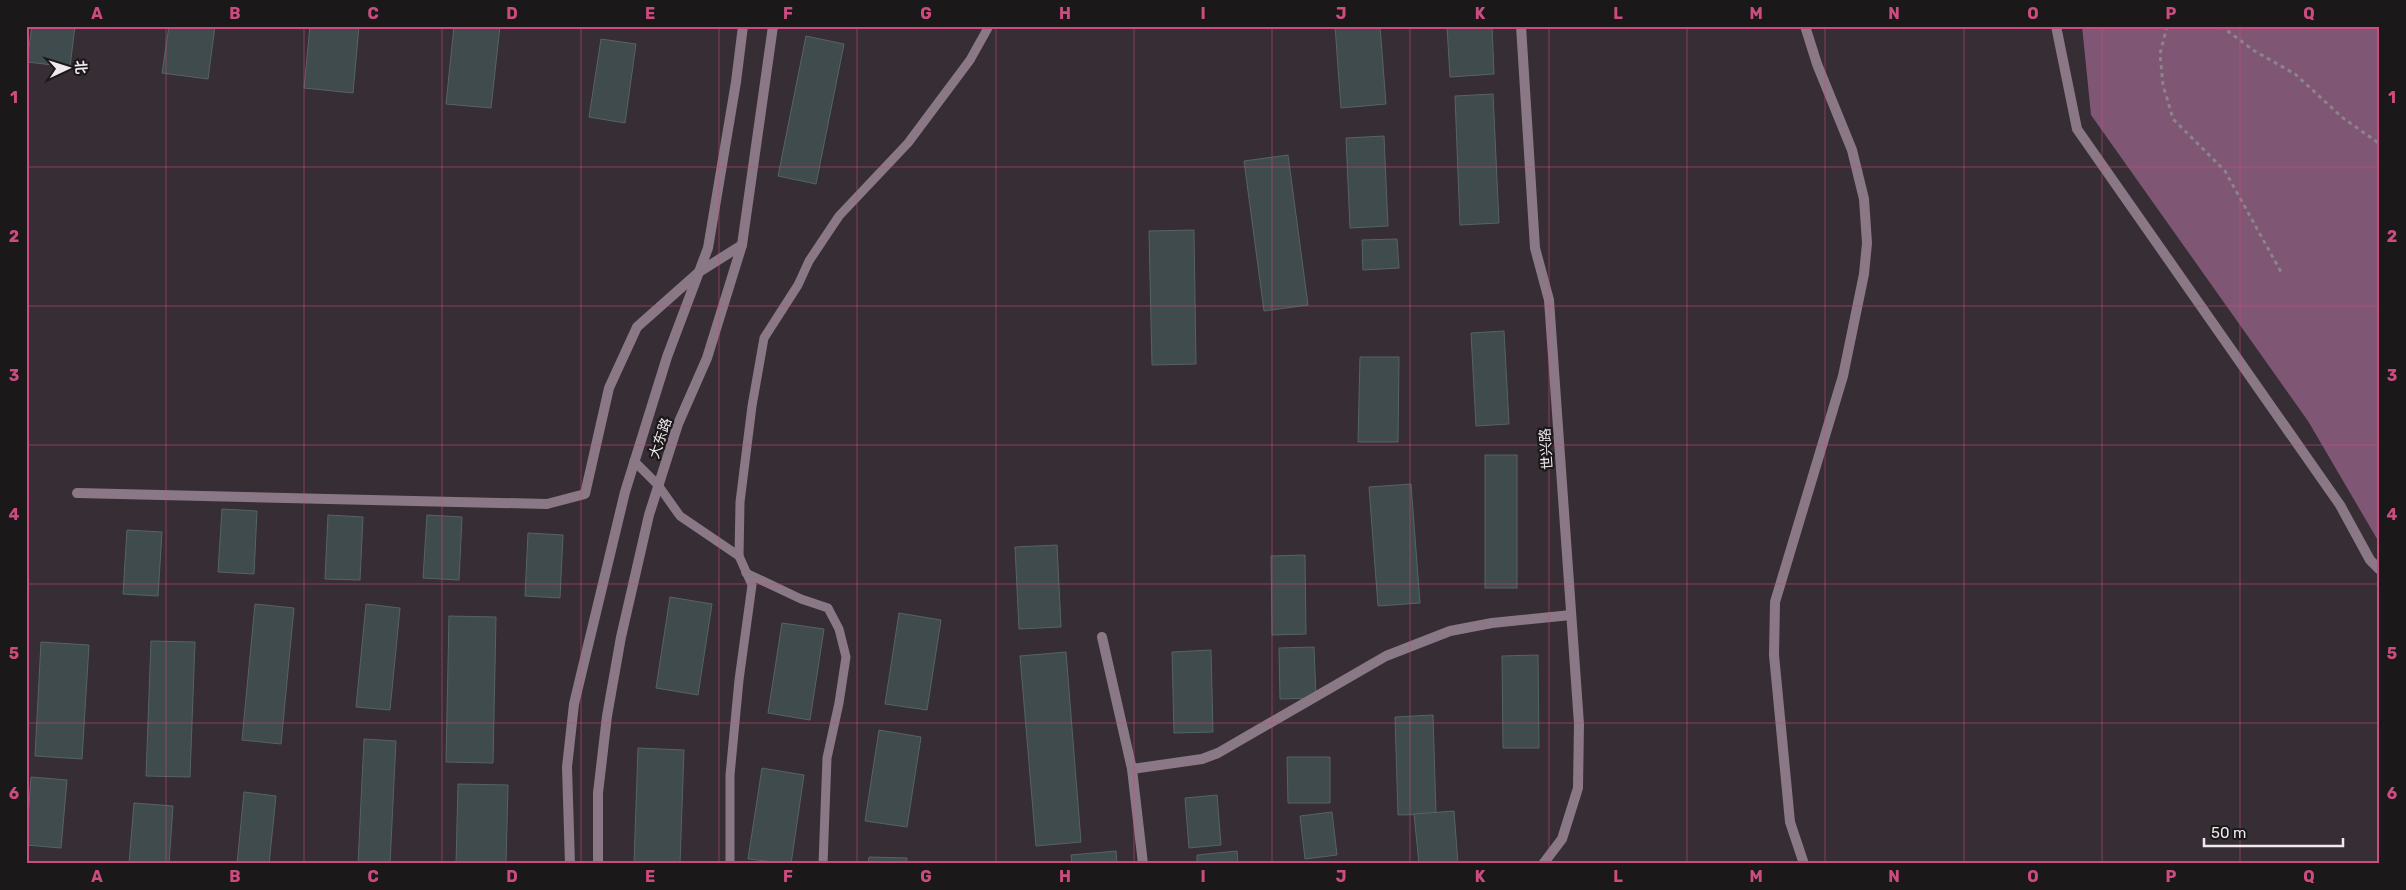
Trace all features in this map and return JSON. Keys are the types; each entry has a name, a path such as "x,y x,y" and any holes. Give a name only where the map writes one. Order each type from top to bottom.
{"street":[{"name":"大东路","path":"570,864 567,767 574,704 590,630 634,461 667,357 710,239 736,82 743,26"},
{"name":"大东路","path":"598,864 598,793 607,716 621,637 649,515 678,424 707,358 742,245 773,26"},
{"name":"世兴路","path":"1521,26 1535,248 1549,300 1579,724 1578,788 1562,839 1543,864"},
{"path":"1804,864 1790,822 1774,655 1775,602 1843,376 1864,274 1867,243 1864,198 1852,150 1817,64 1805,26"},
{"path":"2056,26 2077,129 2340,505 2370,560 2380,570"},
{"path":"77,493 547,504 585,494 609,388 637,327 699,272 742,245"},
{"path":"1132,769 1202,759 1218,753 1386,656 1450,631 1492,623 1571,615"},
{"path":"1102,637 1132,769 1143,864"}],"lane":[{"path":"730,864 730,775 739,680 752,584 739,556 740,502 752,406 764,338 798,285 809,261 839,216 908,142 970,60 989,26"},
{"path":"634,461 658,486 680,516 739,556"},
{"path":"746,573 801,599 828,608 839,629 846,657 827,758 824,864"}],"path":[{"path":"2167,26 2160,54 2163,85 2173,119 2225,171 2281,272"},
{"path":"2221,26 2253,50 2295,74 2343,118 2380,144"}],"shaded area":[{"path":"2082,26 2380,26 2380,544 2308,421 2091,115"}],"building":[{"path":"32,26 75,26 70,67 27,62"},
{"path":"169,26 215,26 208,79 162,73"},
{"path":"310,26 359,26 353,93 304,88"},
{"path":"454,26 500,26 491,108 446,104"},
{"path":"1335,26 1380,26 1386,104 1341,108"},
{"path":"1447,26 1492,26 1494,74 1450,77"},
{"path":"806,36 844,44 816,184 778,176"},
{"path":"601,39 636,44 625,123 589,117"},
{"path":"1493,94 1499,223 1460,225 1455,96"},
{"path":"1384,136 1388,226 1350,228 1346,138"},
{"path":"1288,155 1308,305 1264,311 1244,161"},
{"path":"1194,230 1196,364 1152,365 1149,231"},
{"path":"1397,239 1399,268 1363,270 1362,240"},
{"path":"1504,331 1509,424 1476,426 1471,333"},
{"path":"1360,357 1399,357 1398,442 1358,442"},
{"path":"1485,455 1517,455 1517,588 1485,588"},
{"path":"1411,484 1420,603 1378,606 1369,487"},
{"path":"222,509 257,511 254,574 218,572"},
{"path":"328,515 363,517 360,580 325,579"},
{"path":"427,515 462,517 459,580 423,578"},
{"path":"127,530 162,532 158,596 123,594"},
{"path":"528,533 563,535 560,598 525,596"},
{"path":"1057,545 1061,627 1019,629 1015,547"},
{"path":"1305,555 1306,634 1272,635 1271,556"},
{"path":"670,597 712,604 698,695 656,688"},
{"path":"255,604 294,608 281,744 242,740"},
{"path":"366,604 400,608 390,710 356,707"},
{"path":"899,613 941,620 927,710 885,704"},
{"path":"449,616 496,617 493,763 446,762"},
{"path":"782,623 824,629 810,720 768,713"},
{"path":"151,641 195,642 190,777 146,776"},
{"path":"41,642 89,645 82,759 35,756"},
{"path":"1314,647 1316,698 1280,699 1279,648"},
{"path":"1211,650 1213,732 1174,733 1172,652"},
{"path":"1066,652 1081,842 1036,846 1020,656"},
{"path":"1538,655 1539,748 1503,748 1502,656"},
{"path":"1433,715 1436,814 1398,815 1395,717"},
{"path":"879,730 921,737 907,827 865,821"},
{"path":"364,739 396,741 390,864 358,864"},
{"path":"638,748 684,750 680,864 634,864"},
{"path":"1287,757 1330,757 1330,803 1288,803"},
{"path":"762,768 804,775 791,864 748,859"},
{"path":"31,777 67,780 61,848 26,845"},
{"path":"458,784 508,785 506,864 456,864"},
{"path":"244,792 276,796 269,864 237,864"},
{"path":"1217,795 1221,845 1189,848 1185,798"},
{"path":"134,803 173,806 169,864 129,864"},
{"path":"1454,811 1458,864 1419,864 1414,814"},
{"path":"1332,812 1337,855 1305,859 1300,816"},
{"path":"1116,851 1117,864 1072,864 1071,855"},
{"path":"1237,851 1238,864 1197,864 1197,855"},
{"path":"869,857 907,858 907,864 868,864"}]}
